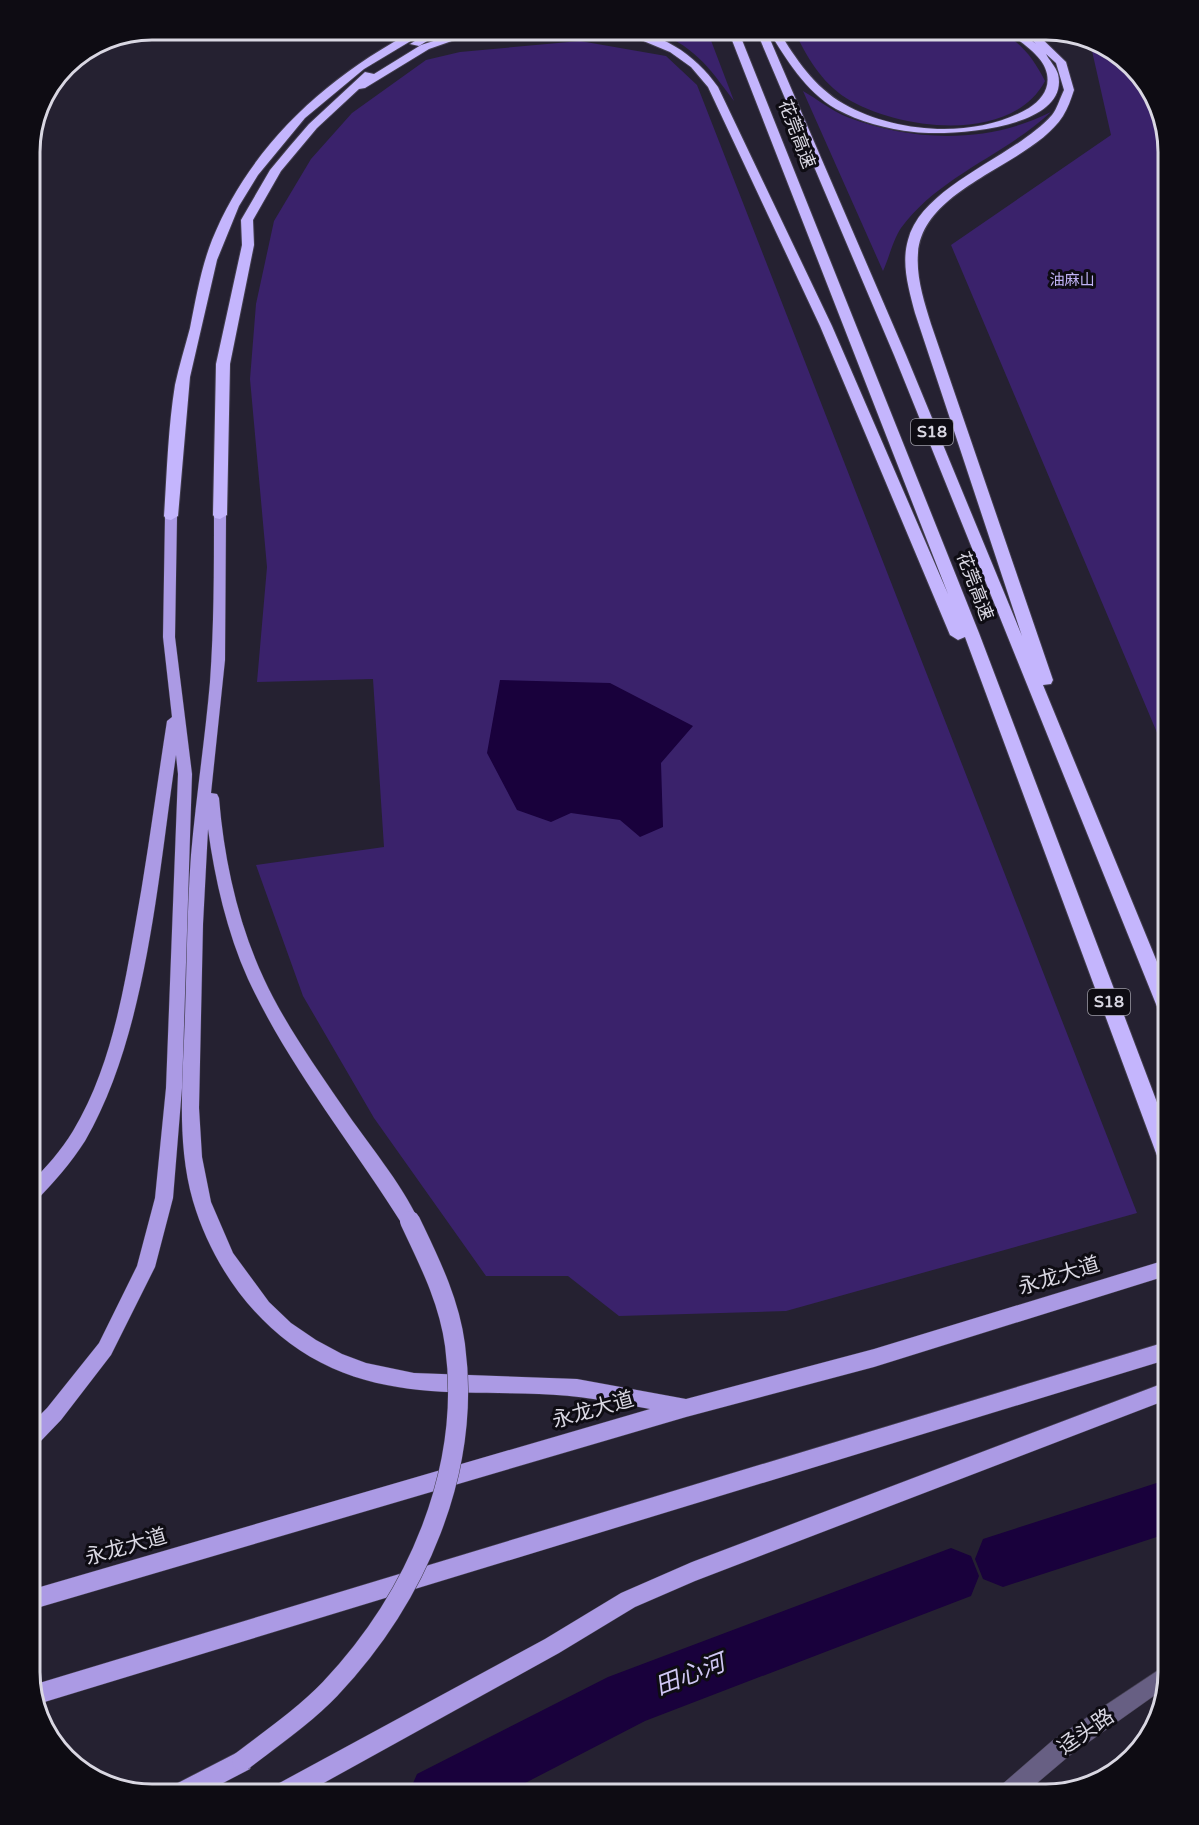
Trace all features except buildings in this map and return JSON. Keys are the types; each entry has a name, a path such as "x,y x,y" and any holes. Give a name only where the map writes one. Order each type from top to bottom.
{"highway":[{"path":"171,516 182,384 202,292 219,238 244,190 283,138 340,84 403,40"},
{"path":"220,515 223,364 248,245 247,220 276,170 313,126 369,74 397,54 422,40"},
{"path":"343,99 404,58 446,40"},
{"path":"655,41 675,49 696,66 713,87 826,326 1050,842"},
{"name":"花莞高速","path":"737,41 874,384 1050,842 1158,1132"},
{"name":"花莞高速","path":"766,41 900,355 1158,987"},
{"path":"780,41 801,74 830,100 855,114 890,125 945,131 976,129 1007,123 1033,112 1047,101 1053,86 1051,69 1028,41"},
{"path":"1040,41 1065,65 1070,89 1067,101 1052,124 1031,141 971,177 937,203 918,229 912,246 912,265 925,324 1097,836"}],"main road":[{"path":"220,515 218,663 210,758 200,836 195,922 192,1116 201,1200 216,1239 232,1271 255,1303 280,1326 322,1353 365,1372 410,1381 561,1386 686,1408"},
{"path":"40,1427 105,1349 146,1266 164,1198 174,1088 185,774 169,637 171,516"},
{"path":"40,1184 62,1159 85,1125 104,1085 119,1041 146,909 176,700"},
{"path":"199,1784 242,1761 297,1719 330,1688 362,1652 408,1581 428,1540 443,1497 453,1453 456,1413 451,1332 442,1292 410,1221 287,1036 250,964 214,834 210,758"},
{"name":"永龙大道","path":"40,1597 686,1408 874,1358 1158,1270"},
{"path":"42,1692 1158,1353"},
{"path":"300,1784 552,1646 639,1595 703,1567 1158,1394"}],"street":[{"name":"迳头路","path":"1020,1784 1061,1748 1158,1681"}],"green space":[{"path":"580,41 666,56 697,85 1137,1213 786,1311 619,1316 568,1276 486,1276 374,1118 303,996 256,865 384,847 373,679 257,682 267,567 250,379 256,304 274,221 311,159 352,113 426,60 460,52"},
{"path":"675,41 711,41 734,101 707,67 689,49"},
{"path":"800,41 1015,41 1036,65 1045,81 1029,101 1007,115 981,123 952,126 923,124 894,118 846,98 837,92 815,68"},
{"name":"油麻山","path":"1092,50 1120,68 1140,90 1155,123 1158,138 1158,735 951,245 1111,135"},
{"path":"803,91 847,117 897,131 924,135 950,136 1002,130 1051,112 1014,141 953,180 916,210 898,233 883,271"}],"shaded area":[{"path":"500,680 610,683 693,726 661,763 663,827 640,837 620,820 571,813 551,822 517,810 487,753"}],"waterway":[{"name":"田心河","path":"1003,1559 1158,1510"},
{"name":"田心河","path":"460,1784 629,1698 951,1576"}]}
